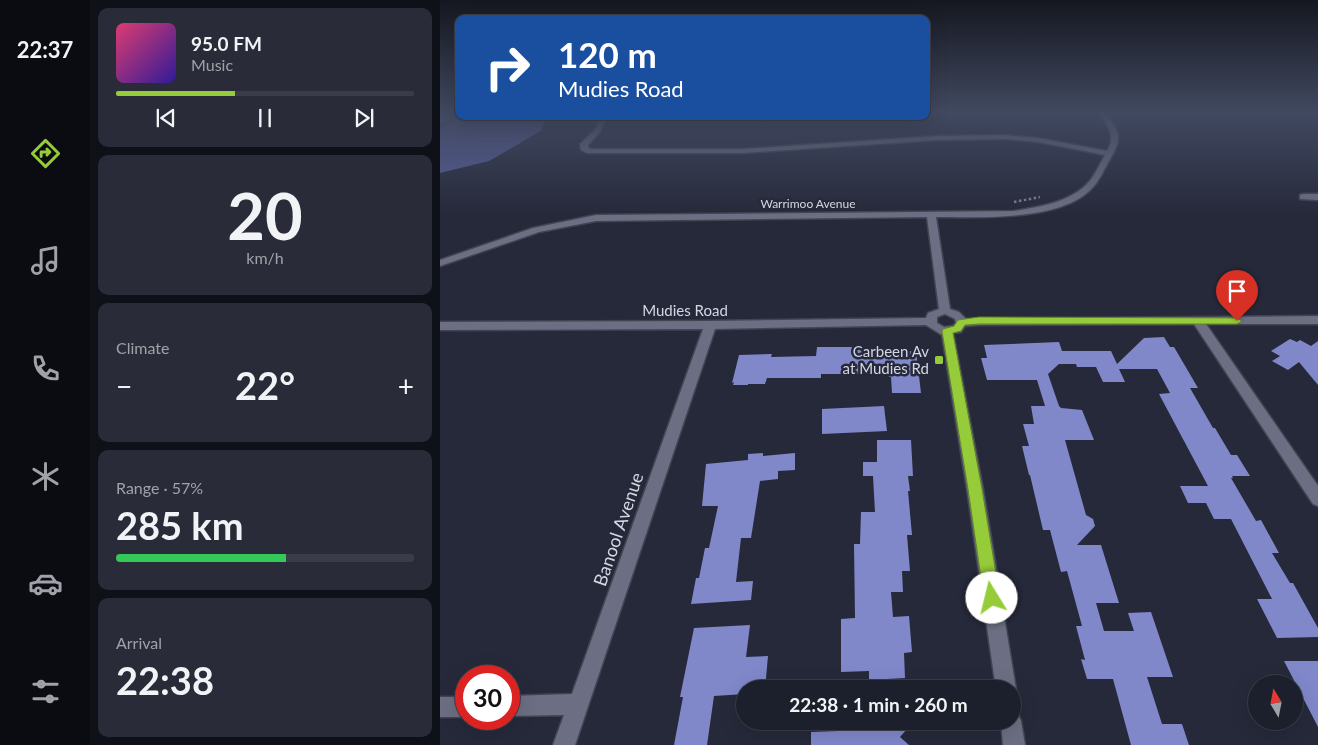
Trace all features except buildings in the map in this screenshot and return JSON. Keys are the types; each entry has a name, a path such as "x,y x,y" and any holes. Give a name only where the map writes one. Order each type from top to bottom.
{"street":[{"path":"584,146 584,148 590,152 743,151 821,146"},
{"path":"1067,146 1109,154"},
{"name":"Warrimoo Avenue","path":"440,263 536,229 596,218 1014,214 1055,206 1079,194 1090,186 1113,146"},
{"path":"1303,197 1318,197"},
{"path":"931,215 945,311"},
{"path":"962,323 955,313 945,311 935,313 930,321 933,327 947,331 957,329 962,323 979,321 1318,320"},
{"name":"Mudies Road","path":"440,326 710,325 930,321"},
{"path":"1198,321 1318,499"},
{"name":"Banool Avenue","path":"564,745 710,325"},
{"path":"947,331 975,489 1005,680"},
{"path":"520,706 578,704"},
{"path":"440,707 455,707"},
{"path":"1012,730 1014,745"}],"path":[{"path":"1006,203 1043,197"}],"shaded area":[{"path":"440,146 515,146 489,161 440,173"}],"place":[{"name":"Carbeen Av at Mudies Rd","path":"939,360"}],"route":[{"path":"992,598 947,331 957,329 962,323 979,321 1237,321"}]}
